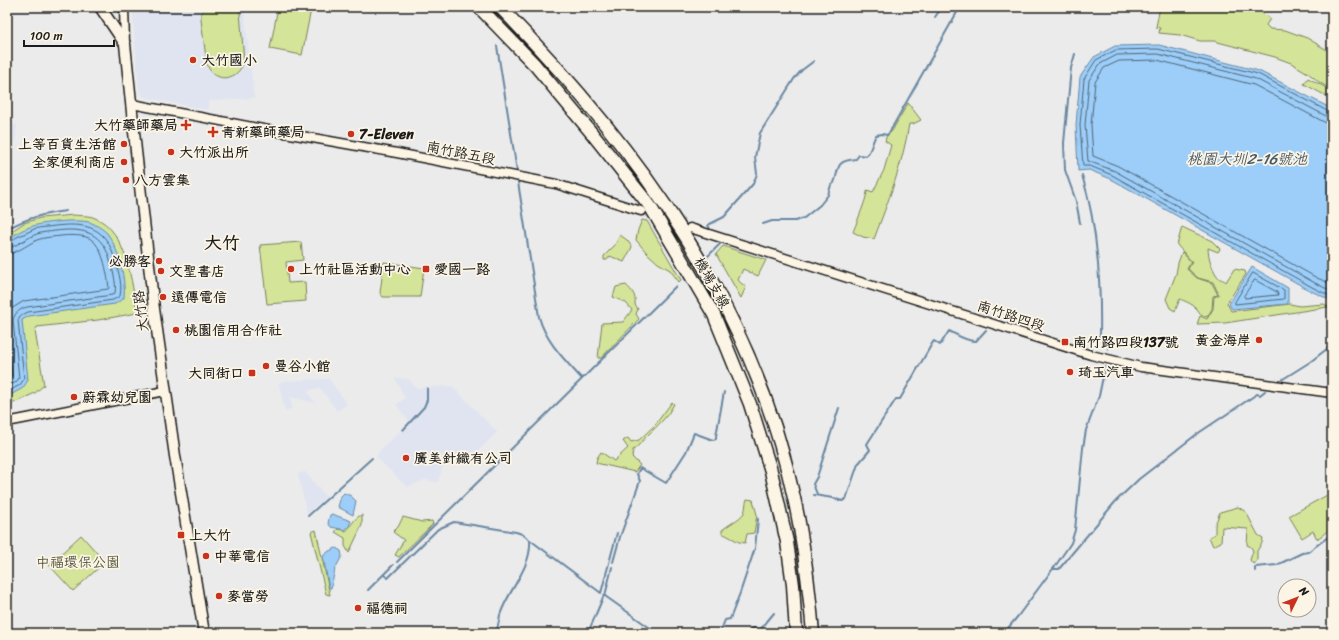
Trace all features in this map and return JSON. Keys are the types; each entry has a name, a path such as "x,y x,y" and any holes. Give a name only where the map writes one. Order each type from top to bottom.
{"highway":[{"name":"機場支線","path":"479,7 535,65 650,206 714,314 750,404 771,471 787,542 793,585 796,633"},
{"name":"機場支線","path":"500,7 572,85 623,147 670,212 703,264 721,298 750,360 765,398 778,438 794,498 809,584 812,633"},
{"path":"809,584 818,633"}],"main road":[{"path":"100,7 126,44"},
{"name":"大竹路","path":"126,44 136,151 154,309 204,633"}],"street":[{"name":"大竹路","path":"124,7 126,44"},
{"name":"南竹路五段","path":"132,104 556,184 641,211"},
{"name":"南竹路四段","path":"690,228 1091,356 1141,367 1332,393"},
{"path":"7,422 166,391"}],"shaded area":[{"name":"大竹國小","path":"132,7 244,7 254,98 208,101 208,110 144,97 139,90"},
{"path":"7,124 17,125 13,157 14,181 12,224 7,228"},
{"path":"395,378 409,379 415,388 452,386 497,432 465,464 444,462 438,482 425,480 407,487 376,457 381,449 410,422 396,405 405,398"},
{"path":"329,379 347,404 346,405 337,411 321,389 312,389 307,392 316,403 290,397 292,408 285,411 279,384 282,381"},
{"path":"305,472 326,497 307,514 298,474"}],"green space":[{"path":"206,7 237,7 240,12 244,61 237,72 227,78 221,78 216,75 207,65 201,20 201,14"},
{"path":"278,7 300,7 311,9 302,55 270,49"},
{"path":"1160,7 1254,7 1270,19 1266,25 1270,29 1285,30 1307,38 1332,53 1332,90 1291,63 1275,57 1214,41 1200,41 1180,35 1159,33 1160,28 1156,27"},
{"path":"1308,78 1332,91 1332,99 1304,84"},
{"path":"908,103 921,120 913,124 909,124 899,168 874,239 863,237 853,232 864,204 867,190 873,192 884,170 891,145 885,141 886,137 892,131"},
{"path":"74,215 93,217 106,224 114,234 126,259 137,313 98,320 37,327 35,331 44,385 35,393 7,406 7,234 24,223 40,218"},
{"path":"642,220 647,221 681,280 679,282 670,270 658,263 636,240"},
{"path":"1182,227 1212,241 1220,249 1218,252 1208,248 1211,265 1220,279 1226,282 1234,269 1245,271 1246,274 1227,303 1231,311 1290,304 1300,306 1324,304 1328,307 1225,323 1197,324 1200,316 1207,319 1213,309 1214,297 1219,295 1213,282 1198,278 1188,269 1192,262 1177,245"},
{"path":"620,235 627,240 632,247 624,262 610,256 607,260 604,260 604,256 615,245"},
{"path":"301,242 303,260 286,262 288,283 305,282 306,301 267,304 260,245"},
{"path":"723,246 766,260 758,276 743,269 738,280 746,287 741,298 716,254"},
{"path":"1182,252 1191,262 1187,269 1197,278 1212,283 1218,295 1213,296 1212,309 1207,317 1201,315 1192,305 1180,299 1175,311 1170,308 1166,299 1176,274"},
{"path":"384,262 424,268 420,297 383,297 380,293"},
{"path":"626,285 634,296 635,305 638,309 636,314 639,319 601,358 598,358 602,323 623,322 632,310 626,303 613,297 616,287"},
{"path":"672,402 674,404 665,418 633,450 632,457 640,465 635,472 596,463 601,452 614,461 628,448 623,441 628,438 631,442 639,440 655,425"},
{"path":"1329,494 1331,498 1329,504 1332,507 1331,526 1327,532 1317,539 1313,531 1302,538 1289,516"},
{"path":"747,499 753,500 757,515 754,533 747,534 745,543 739,542 722,533 722,530 737,520 744,513"},
{"path":"1238,507 1246,512 1258,535 1263,538 1257,551 1257,561 1253,564 1250,560 1253,551 1251,547 1247,545 1248,529 1222,527 1221,542 1213,546 1209,537 1215,534 1215,525 1220,512"},
{"path":"362,515 362,525 349,553 345,546 345,538 335,532 338,529 346,531 359,516"},
{"path":"403,517 422,522 432,521 433,524 399,557 395,555 404,540 393,532 398,527"},
{"path":"316,530 330,595 326,594 311,532"},
{"name":"中福環保公園","path":"81,535 105,562 73,591 49,565"}],"water":[{"name":"桃園大圳2-16號池","path":"1159,45 1259,71 1332,109 1332,298 1328,299 1311,291 1111,179 1089,170 1078,171 1076,125 1080,77 1094,57 1115,46"},
{"path":"67,221 88,222 107,233 115,247 121,264 124,282 124,298 115,304 29,316 22,320 28,380 23,388 7,397 7,241 21,231 35,225"},
{"path":"1252,267 1288,288 1288,304 1232,309 1229,304"},
{"path":"344,493 351,496 356,501 353,515 338,507 341,496"},
{"path":"332,514 351,521 349,526 345,530 331,527 328,523 330,515"},
{"path":"336,548 341,551 342,556 335,569 331,588 329,588 323,556"}],"waterway":[{"path":"935,17 942,7"},
{"path":"763,224 772,221 795,221 804,218 820,205 828,195 831,185 834,183 839,166 844,161 856,159 859,155 866,156 876,135 887,135 889,133 960,7"},
{"path":"497,46 517,171"},
{"path":"1075,54 1071,68 1064,143 1065,170 1076,201 1080,223"},
{"path":"710,229 708,225 724,217 753,184 757,174 755,157 760,133 794,79 802,70 814,61"},
{"path":"1082,175 1092,214 1095,235 1100,295 1100,336 1108,345 1108,349"},
{"path":"518,182 539,317 551,343 582,379 676,286"},
{"path":"7,229 35,217 66,211"},
{"path":"708,256 720,244 718,241"},
{"path":"814,495 842,501 846,499 858,464 870,450 867,444 896,399 900,399 934,341 940,345 949,331 966,339 976,341 986,330"},
{"path":"1096,337 1100,336"},
{"path":"1283,379 1310,362 1332,345"},
{"path":"1004,633 1071,543 1075,530 1086,430 1099,396 1105,367"},
{"path":"397,562 582,379"},
{"path":"403,430 424,407 427,400 427,388"},
{"path":"1053,569 1059,569 1116,501 1139,479 1197,434 1257,394 1260,395 1265,391"},
{"path":"613,562 620,537 640,481 637,474 640,468 666,483 686,452 694,433 713,440 716,439 724,392"},
{"path":"817,494 813,484 817,477 839,408"},
{"path":"308,516 372,458"},
{"path":"720,633 725,620 730,619 740,593 755,548 758,519"},
{"path":"384,575 388,578 438,529 454,522 522,534 601,593 617,533"},
{"path":"1255,571 1255,567 1277,565 1302,553 1308,552 1332,534"},
{"path":"496,633 500,615 527,560 530,550 530,540"},
{"path":"368,590 393,565"},
{"path":"612,567 605,596 653,630 663,633"},
{"path":"588,633 604,595"},
{"path":"748,633 749,630 753,628 760,630 774,613"}],"tunnel":[{"path":"641,211 690,228"}],"place":[{"name":"大竹國小","path":"193,60"},
{"name":"大竹藥師藥局","path":"186,125"},
{"name":"青新藥師藥局","path":"213,132"},
{"name":"7-Eleven","path":"351,134"},
{"name":"上等百貨生活館","path":"124,144"},
{"name":"大竹派出所","path":"171,152"},
{"name":"全家便利商店","path":"124,162"},
{"name":"八方雲集","path":"126,180"},
{"name":"必勝客","path":"159,261"},
{"name":"上竹社區活動中心","path":"291,269"},
{"name":"愛國一路","path":"426,269"},
{"name":"文聖書店","path":"161,271"},
{"name":"遠傳電信","path":"163,297"},
{"name":"桃園信用合作社","path":"176,330"},
{"name":"黃金海岸","path":"1259,340"},
{"name":"南竹路四段137號","path":"1065,342"},
{"name":"曼谷小館","path":"266,366"},
{"name":"琦玉汽車","path":"1070,372"},
{"name":"大同街口","path":"252,373"},
{"name":"蔚霖幼兒園","path":"74,397"},
{"name":"廣美針織有公司","path":"406,458"},
{"name":"上大竹","path":"181,535"},
{"name":"中華電信","path":"206,556"},
{"name":"麥當勞","path":"219,596"},
{"name":"福德祠","path":"358,608"}],"district":[{"name":"大竹","path":"222,243"}]}
